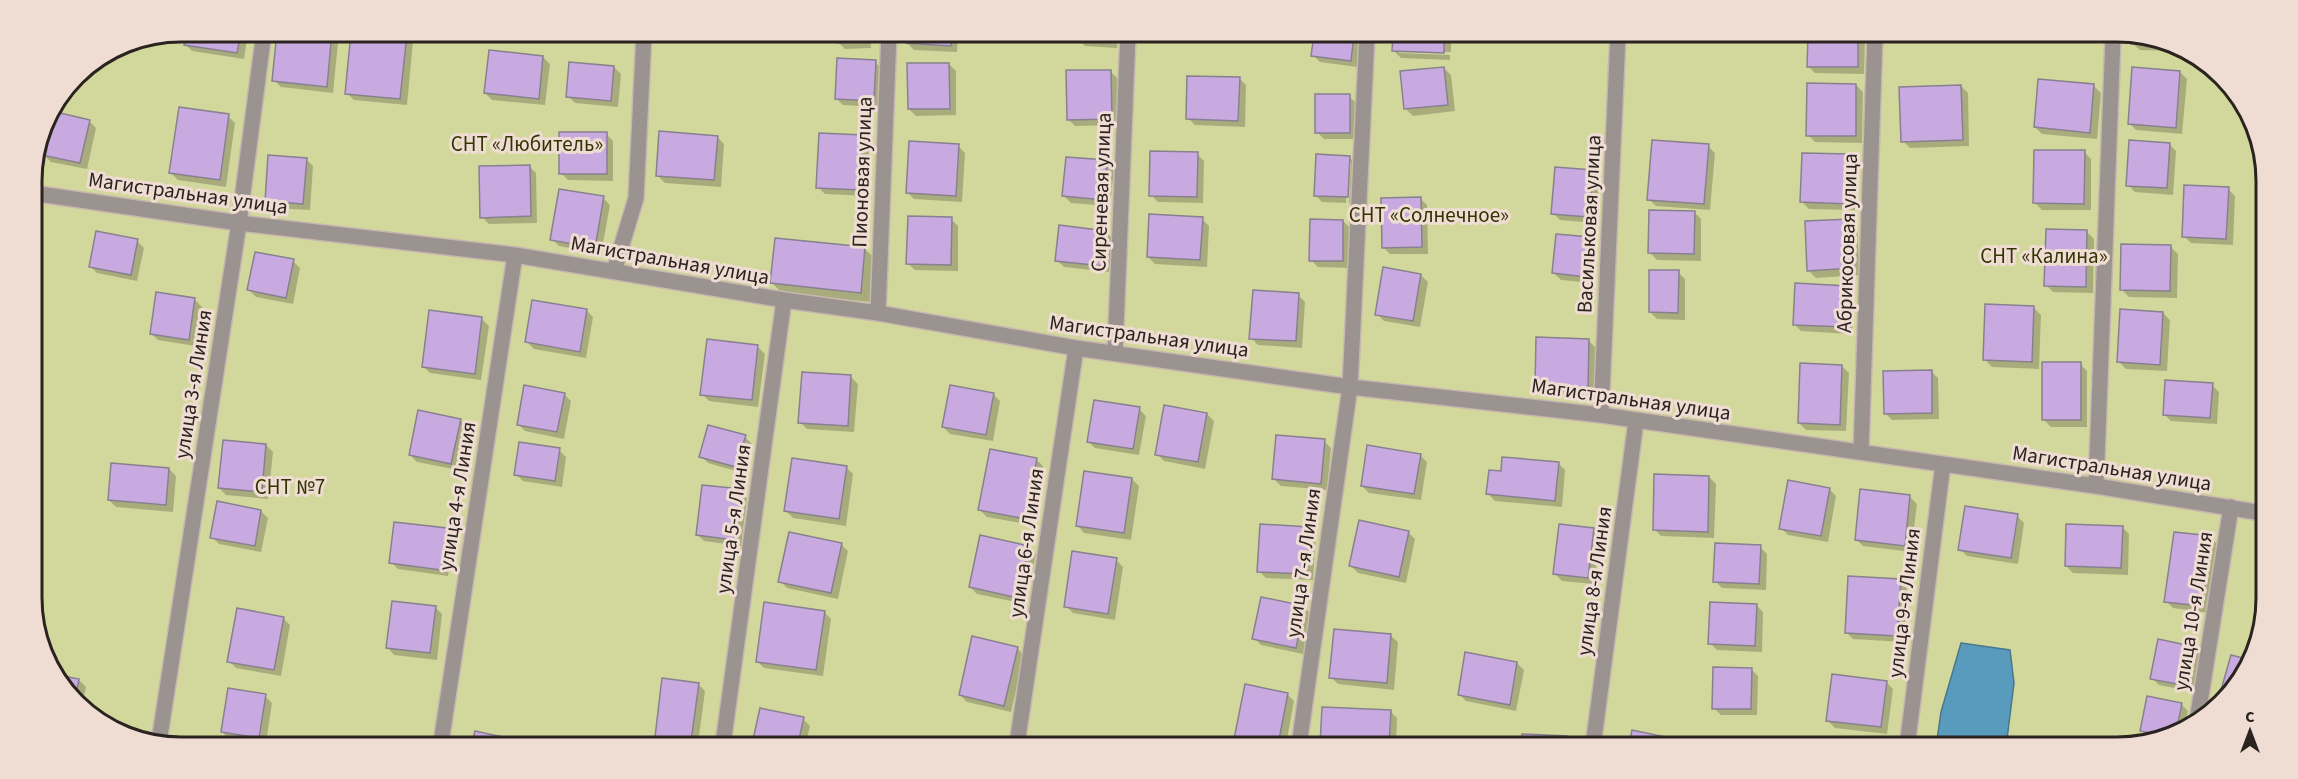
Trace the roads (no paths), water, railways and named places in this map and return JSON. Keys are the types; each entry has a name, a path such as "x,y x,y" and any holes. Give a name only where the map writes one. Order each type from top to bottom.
{"street":[{"name":"улица 3-я Линия","path":"160,735 239,223 263,42"},
{"path":"614,271 636,198 644,42"},
{"name":"Пионовая улица","path":"878,313 889,42"},
{"name":"Сиреневая улица","path":"1115,352 1128,42"},
{"name":"улица 7-я Линия","path":"1300,737 1350,387 1367,42"},
{"name":"Васильковая улица","path":"1601,414 1618,42"},
{"name":"Абрикосовая улица","path":"1861,452 1875,42"},
{"path":"2096,486 2113,42"},
{"name":"Магистральная улица","path":"42,194 239,223 515,255 784,300 878,313 1076,348 1350,387 1601,414 1636,421 2096,486 2256,512"},
{"name":"улица 4-я Линия","path":"442,737 515,255"},
{"name":"улица 5-я Линия","path":"724,737 784,300"},
{"name":"улица 6-я Линия","path":"1018,737 1076,348"},
{"name":"улица 8-я Линия","path":"1594,737 1636,421"},
{"name":"улица 9-я Линия","path":"1908,737 1943,464"},
{"name":"улица 10-я Линия","path":"2199,711 2231,507"}],"water":[{"path":"1961,643 2010,650 2014,683 2007,737 1937,737 1941,712"}],"park label":[{"name":"СНТ «Любитель»","path":"527,144"},
{"name":"СНТ «Солнечное»","path":"1429,215"},
{"name":"СНТ «Калина»","path":"2044,256"},
{"name":"СНТ №7","path":"290,487"}]}
